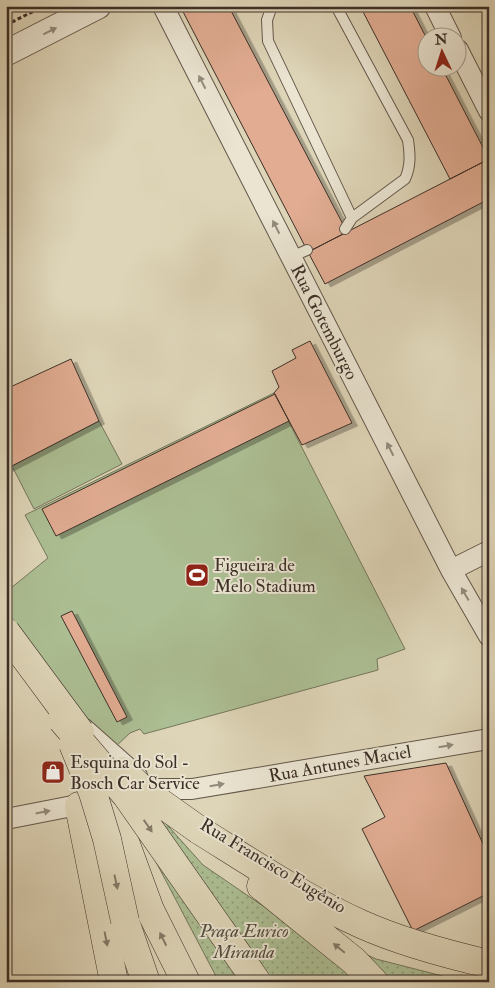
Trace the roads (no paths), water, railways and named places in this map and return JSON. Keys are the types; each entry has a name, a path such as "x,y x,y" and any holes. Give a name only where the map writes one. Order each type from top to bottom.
{"main road":[{"path":"6,632 79,731 144,791 194,822 301,894 362,924 422,946 489,964"},
{"path":"6,641 73,724 126,795 257,982"},
{"path":"73,724 107,838 125,921 146,982"},
{"path":"109,798 150,910 186,982"},
{"path":"79,806 114,982"},
{"path":"194,822 241,870 354,960 374,982"}],"street":[{"path":"6,53 98,6"},
{"name":"Rua Gotemburgo","path":"163,6 299,254 451,570 489,636"},
{"path":"435,6 446,28"},
{"path":"468,70 489,111"},
{"path":"451,570 489,551"},
{"path":"6,626 73,724 109,798"},
{"name":"Rua Francisco Eugênio","path":"73,724 194,822 294,882 363,918 428,942 489,957"},
{"name":"Rua Antunes Maciel","path":"6,819 79,806 151,789 192,789 489,739"},
{"path":"192,789 185,798 185,806 194,822"}],"lane":[{"path":"272,6 267,20 268,41 352,218"},
{"path":"336,6 408,140 410,154 409,171 405,178 352,218 346,229"}],"place":[{"name":"Figueira de Melo Stadium","path":"197,575"},
{"name":"Esquina do Sol - Bosch Car Service","path":"53,772"}],"park label":[{"name":"Praça Eurico Miranda","path":"244,941"}]}
